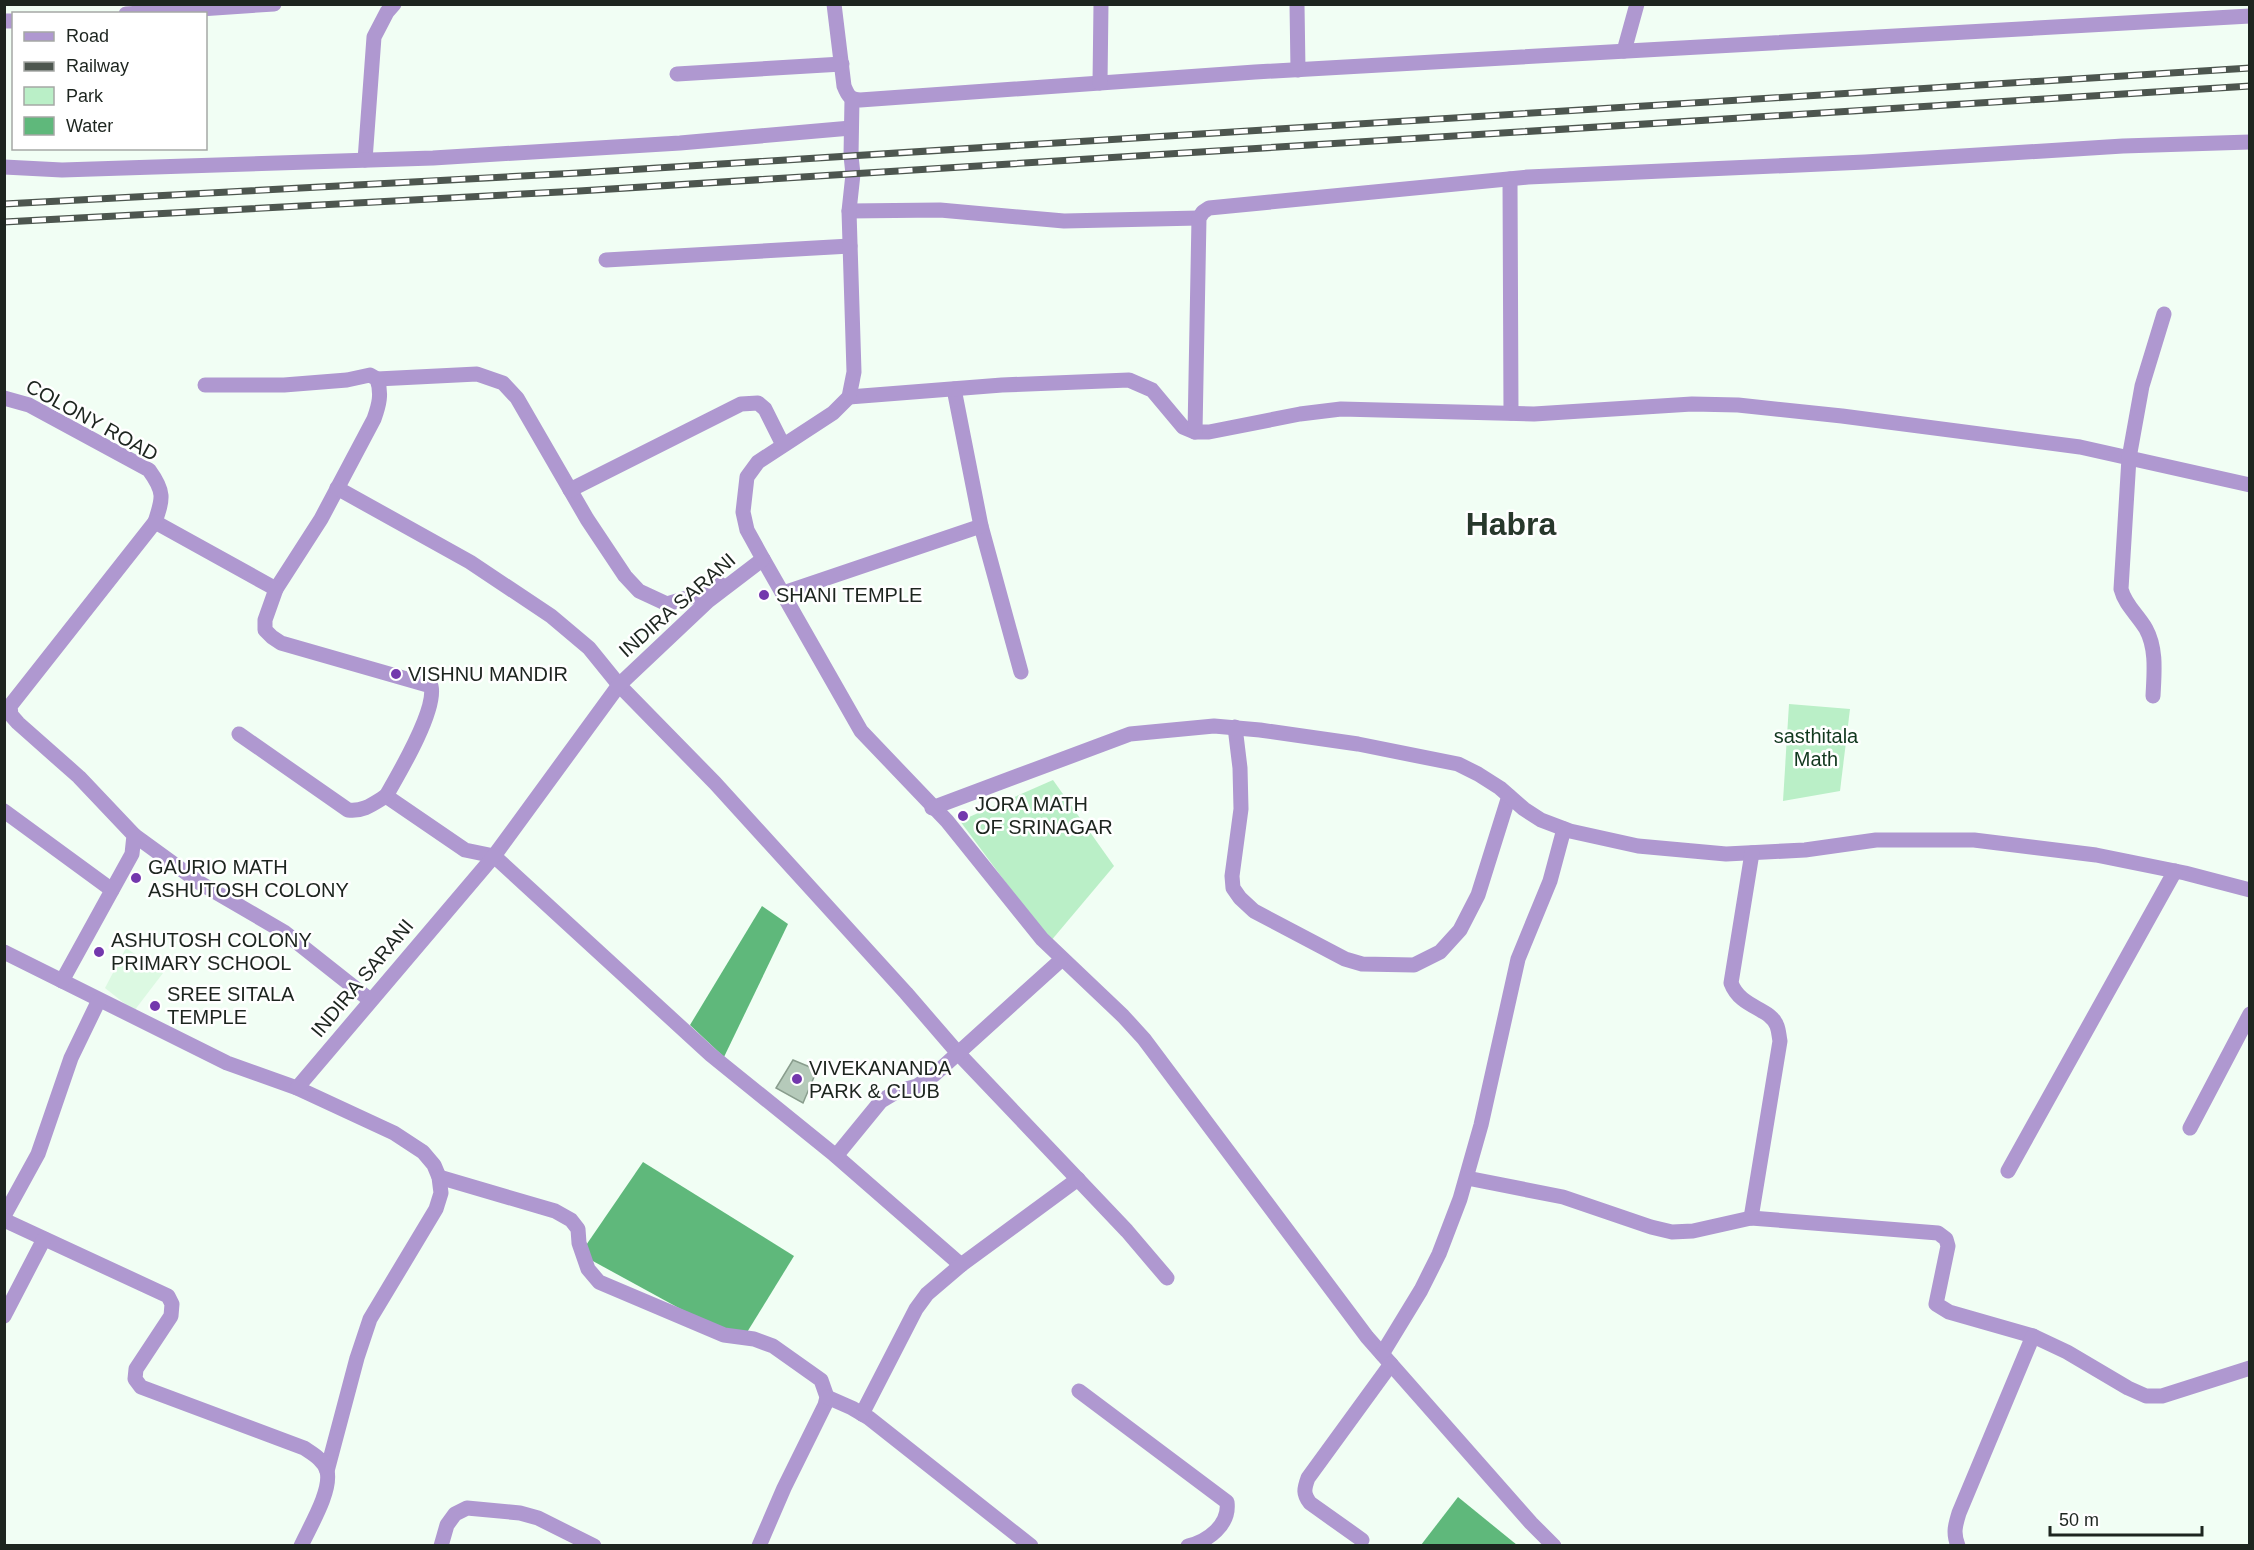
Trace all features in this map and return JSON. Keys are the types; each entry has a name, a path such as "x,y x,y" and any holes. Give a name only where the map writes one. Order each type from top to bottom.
{"street":[{"path":"156,12 274,4"},
{"path":"365,160 374,37 387,12 394,4"},
{"path":"834,4 844,86 852,99 1298,70 2250,16"},
{"path":"1101,4 1101,83"},
{"path":"1297,4 1298,70"},
{"path":"1624,51 1637,4"},
{"path":"677,74 842,64"},
{"path":"852,99 853,174 849,211 854,372 849,398 954,389 1129,380 1152,390 1183,427 1195,432 1209,432 1300,414 1341,409 1511,413 1571,412 1692,404 1738,405 2080,447 2250,485"},
{"path":"4,167 62,170 365,160 680,143 851,128"},
{"path":"1195,432 1199,218 1209,208 1510,179 2250,141"},
{"path":"1510,179 1511,413"},
{"path":"849,211 940,210 1064,221 1199,218"},
{"path":"606,260 850,246"},
{"path":"2153,696 2154,664 2151,644 2147,631 2124,599 2121,589 2129,458 2142,386 2164,314"},
{"path":"205,385 284,386 348,380 370,375 377,379 477,374 492,377 503,383 517,398 570,490 625,576 639,591 667,604 697,595 746,572"},
{"path":"239,734 348,810 357,811 386,796 414,746 432,698 431,686 424,682 281,643 265,630 265,620 276,589 321,519 378,408 381,390 377,379"},
{"path":"954,389 981,526 1021,672"},
{"name":"COLONY ROAD","path":"4,398 29,405 149,470 159,484 163,498 155,522"},
{"name":"INDIRA SARANI","path":"297,1088 494,856 619,685 708,601 764,559 747,531 743,512 747,477 758,462 833,413 849,398"},
{"path":"570,490 741,404 758,404 765,409 783,445"},
{"path":"337,488 470,562 551,616 589,648 619,685 716,783 882,966 957,1053 1127,1231 1167,1278"},
{"path":"276,589 155,522 7,709 18,723 79,777 134,835 200,883 284,932 370,1000"},
{"path":"783,593 981,526"},
{"path":"764,559 861,731 946,821 1061,960 1123,1016 1144,1039 1387,1359 1531,1523 1554,1545"},
{"path":"932,808 1130,734 1214,726 1235,727 1358,744 1458,764 1478,774 1541,820 1564,829 1638,846 1726,854 1806,850 1876,840 1974,840 2096,855 2175,871 2250,891"},
{"path":"1235,727 1240,768 1241,808 1232,876 1233,888 1254,911 1345,959 1362,964 1414,965 1440,952 1460,930 1478,895 1509,796"},
{"path":"386,796 465,850 494,856 711,1056 836,1156 961,1265"},
{"path":"4,811 112,890"},
{"path":"1362,1540 1310,1503 1304,1496 1304,1488 1308,1478 1387,1359 1439,1254 1467,1178 1496,1062 1518,959 1550,881 1564,829"},
{"path":"62,981 134,849 134,835"},
{"path":"1751,1218 1780,1041 1777,1026 1772,1018 1736,994 1731,983 1752,853"},
{"path":"2008,1172 2175,871"},
{"path":"4,952 227,1063 297,1088 394,1133 423,1152 434,1165 440,1178 441,1193 436,1209 370,1320 357,1358 327,1471 322,1501 301,1545"},
{"path":"836,1156 881,1101 896,1092 917,1086 935,1074 1061,960"},
{"path":"4,1216 38,1154 71,1058 99,1000"},
{"path":"2190,1128 2250,1014"},
{"path":"440,1178 555,1210 571,1220 578,1229 579,1243 588,1269 599,1282 724,1335 754,1339 773,1346 821,1380 827,1397 759,1545"},
{"path":"1467,1178 1563,1197 1672,1232 1693,1231 1751,1218 1938,1233 1946,1239 1948,1246 1936,1304 1949,1312 2033,1336 2067,1352 2146,1396 2162,1396 2250,1368"},
{"path":"862,1414 916,1309 927,1294 961,1265 1078,1179"},
{"path":"4,1220 168,1296 172,1304 171,1316 136,1369 135,1379 141,1387 304,1448 319,1458 327,1471"},
{"path":"4,1316 44,1239"},
{"path":"1958,1545 1954,1529 1959,1513 2033,1336"},
{"path":"1079,1391 1227,1502 1228,1510 1220,1526 1202,1542 1188,1545"},
{"path":"827,1397 862,1414 1031,1545"},
{"path":"441,1545 447,1525 455,1514 467,1508 520,1513 538,1518 594,1545"}],"shaded area":[{"path":"126,948 163,973 134,1011 105,988"}],"green space":[{"name":"sasthitala Math","path":"1789,704 1850,709 1840,791 1783,801"},
{"path":"1053,780 1114,866 1050,942 960,821"}],"water":[{"path":"762,906 788,924 724,1057 690,1025"},
{"path":"643,1162 794,1256 741,1342 580,1254"},
{"path":"1458,1497 1517,1545 1421,1545"}],"building":[{"name":"VIVEKANANDA PARK & CLUB","path":"793,1060 817,1070 803,1103 776,1088"}],"railway":[{"path":"4,204 578,173 2250,68"},
{"path":"4,222 579,191 2250,86"}],"place":[{"name":"SHANI TEMPLE","path":"764,595"},
{"name":"VISHNU MANDIR","path":"396,674"},
{"name":"JORA MATH OF SRINAGAR","path":"963,816"},
{"name":"GAURIO MATH ASHUTOSH COLONY","path":"136,878"},
{"name":"ASHUTOSH COLONY PRIMARY SCHOOL","path":"99,952"},
{"name":"SREE SITALA TEMPLE","path":"155,1006"},
{"name":"VIVEKANANDA PARK & CLUB","path":"797,1079"}],"district":[{"name":"Habra","path":"1511,524"}]}
